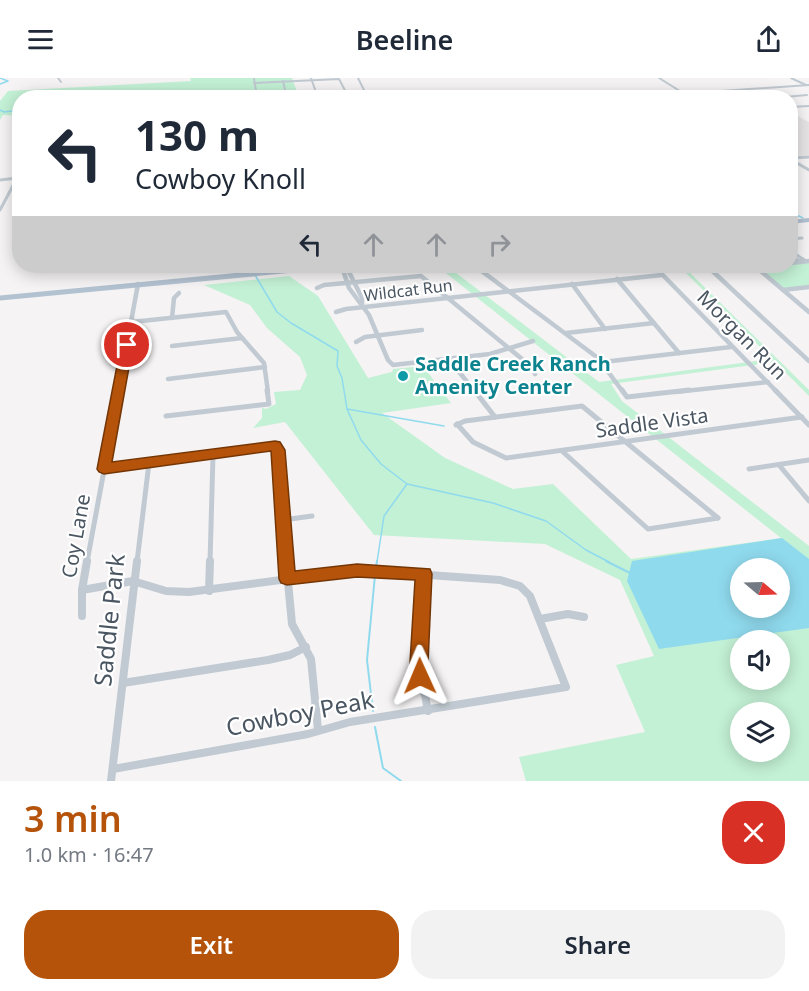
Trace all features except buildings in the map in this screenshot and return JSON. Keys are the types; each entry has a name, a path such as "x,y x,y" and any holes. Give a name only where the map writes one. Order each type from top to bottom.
{"main road":[{"path":"0,298 259,273"}],"street":[{"path":"58,78 61,82"},
{"path":"254,78 255,90"},
{"path":"659,78 678,90"},
{"path":"791,78 808,86"},
{"path":"254,83 340,79 345,90"},
{"path":"283,81 285,90"},
{"path":"789,86 797,90"},
{"path":"734,90 808,86"},
{"path":"0,210 12,187"},
{"path":"798,238 802,238"},
{"path":"800,262 807,261"},
{"path":"344,273 346,283 363,305 388,360 393,365 490,354 511,350 533,341"},
{"path":"350,273 363,305"},
{"path":"484,273 603,362 627,397 768,382"},
{"path":"715,273 809,361"},
{"path":"763,273 809,312"},
{"name":"Wildcat Run","path":"336,312 363,305 662,275"},
{"name":"Morgan Run","path":"662,275 809,425"},
{"path":"317,288 421,276 533,368 535,374"},
{"path":"617,279 680,353"},
{"name":"Coy Lane","path":"82,616 82,590 138,284"},
{"path":"572,284 605,329"},
{"path":"783,290 809,287"},
{"path":"172,318 174,298 179,293"},
{"path":"132,322 226,312 242,338 260,357 265,367 269,404 166,416"},
{"path":"566,333 654,323"},
{"path":"356,342 378,335 422,330"},
{"path":"172,346 242,338"},
{"path":"603,362 731,347"},
{"path":"449,359 495,417 582,406 718,518"},
{"path":"168,380 265,367"},
{"name":"Saddle Vista","path":"495,417 456,425 473,442 506,458 802,417"},
{"path":"104,469 275,446 278,450 290,619 311,659 318,730"},
{"path":"562,451 648,529 718,518"},
{"path":"209,591 213,455"},
{"path":"749,470 809,460"},
{"name":"Saddle Park","path":"111,781 149,462"},
{"path":"779,465 809,501"},
{"path":"284,520 312,516"},
{"path":"82,590 133,582 166,591 209,591 357,570 513,583 526,591 540,619 568,614 584,617"},
{"path":"424,574 419,663 428,711"},
{"name":"Cowboy Peak","path":"113,769 350,722 566,687 540,619"},
{"path":"123,683 268,660 306,647"}],"shaded area":[{"path":"798,116 809,122 809,155 798,156"}],"green space":[{"path":"190,78 292,78 296,90 26,90 191,81"},
{"path":"8,91 12,91 12,116 3,115 0,120 0,101"},
{"path":"809,261 809,287 783,290 763,273 798,273 798,262"},
{"path":"446,273 456,273 599,382 772,359 686,273 690,273 809,390 809,396 775,362 611,384 622,401 809,546 809,781 526,781 519,757 645,732 616,665 654,656 620,580 545,544 374,535 285,422 253,428 262,418 262,408 266,409 276,404 274,392 300,390 307,375 300,357 267,328 250,305 204,285 289,276 318,296 368,378 392,372 393,369 423,366 451,403 382,413 445,458 513,489 553,484 631,559 781,538"}],"water":[{"path":"782,538 809,559 809,628 790,631 730,630 730,639 659,649 627,581 632,561"}],"waterway":[{"path":"0,78 8,81 0,84"},
{"path":"0,110 12,111"},
{"path":"798,216 803,218"},
{"path":"255,275 277,312 338,351 337,366 342,378 347,409"},
{"path":"347,409 444,426"},
{"path":"347,409 361,440 381,464 407,484"},
{"path":"377,562 384,516 407,484"},
{"path":"407,484 493,503 546,521 586,550 609,562"},
{"path":"376,567 377,561"},
{"path":"606,561 630,573"},
{"path":"373,711 367,660 375,575"},
{"path":"375,727 383,768 401,781"}],"place":[{"name":"Saddle Creek Ranch Amenity Center","path":"403,376"}],"route":[{"path":"127,345 104,469 275,446 278,450 287,579 357,570 424,574 420,676"}]}
